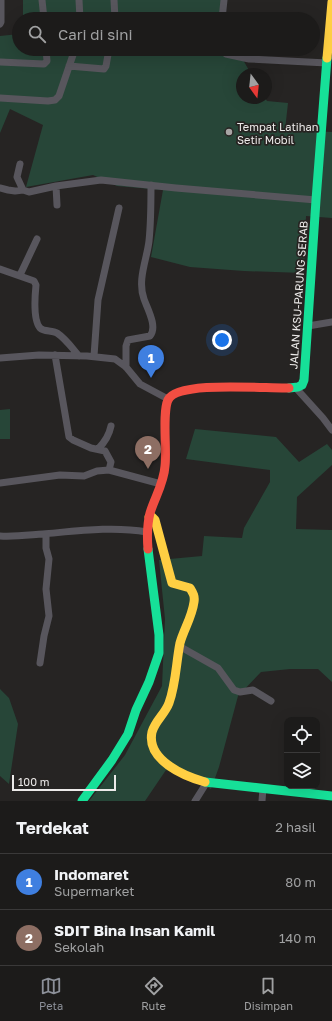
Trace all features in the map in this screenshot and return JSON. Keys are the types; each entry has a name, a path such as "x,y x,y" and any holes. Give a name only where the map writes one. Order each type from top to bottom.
{"street":[{"path":"0,24 1,0"},
{"path":"42,0 43,12"},
{"path":"79,0 80,12"},
{"path":"114,0 115,12"},
{"path":"223,12 224,0"},
{"name":"JALAN KSU-PARUNG SERAB","path":"295,387 300,386 304,380 316,200 332,2"},
{"path":"0,62 44,64 47,61 47,56"},
{"path":"0,98 48,101 55,100 59,96 72,56"},
{"path":"69,66 104,69 108,56"},
{"path":"235,56 248,59 327,63"},
{"path":"20,164 17,177 23,190"},
{"path":"0,188 29,192 56,186 101,180 316,200"},
{"path":"126,367 126,346 128,340 150,336 152,333 151,315 144,300 142,285 152,213 151,185"},
{"path":"56,186 57,205"},
{"path":"94,356 98,300 119,208"},
{"path":"20,275 37,239"},
{"path":"0,268 35,282 35,312 40,328 55,332 79,356"},
{"path":"308,326 332,322"},
{"path":"0,358 39,354 94,356 115,359 126,367 140,384 168,400"},
{"path":"55,355 69,437 73,440 105,451 111,462 109,470"},
{"path":"82,801 112,760 128,734 159,653 159,635 149,563 147,532 149,517 161,484 166,458 165,412 168,400 174,393 186,389 249,386 283,388 295,387 332,430"},
{"path":"323,418 332,418"},
{"path":"98,449 109,435 111,426"},
{"path":"0,483 60,475 84,476 97,471 109,470 161,484"},
{"path":"149,517 155,520 172,583 190,588 194,595 192,614 179,646 176,674 171,695 166,710 152,731 152,745 158,756 174,769 186,776 207,782 332,796"},
{"path":"0,536 91,530 134,530 147,532"},
{"path":"40,663 49,616 46,589 49,559 46,548 46,534"},
{"path":"179,646 218,668 234,690 240,692 253,690 271,701"},
{"path":"195,801 207,782"},
{"path":"262,801 263,788"}],"green space":[{"path":"23,0 225,0 223,12 23,12"},
{"path":"12,35 12,56 241,56 248,68 236,68 236,104 272,104 272,101 288,103 285,130 332,132 332,218 306,216 304,273 190,267 151,257 163,190 117,186 93,175 26,187 43,125 10,109 0,133 0,36"},
{"path":"10,409 10,439 0,439 0,410"},
{"path":"195,429 276,437 299,462 327,444 332,450 332,465 297,497 296,529 332,530 332,682 318,669 290,669 261,672 238,696 219,767 211,789 166,770 145,801 89,801 125,755 162,686 165,619 159,560 202,556 204,536 242,538 244,528 270,482 270,470 186,459"},
{"path":"0,689 9,698 18,724 9,784 0,776"}],"traffic: fast":[{"path":"289,388 302,385 304,380 327,58"},
{"path":"82,801 112,760 128,734 159,653 159,635 148,549"},
{"path":"205,782 332,796"}],"traffic: slow":[{"path":"327,58 332,2"},
{"path":"149,517 152,517 155,520 172,583 190,588 194,598 192,613 180,643 175,681 171,696 167,707 153,728 152,742 155,751 168,765 187,776 205,782"}],"traffic: jam":[{"path":"148,549 150,513 164,472 165,414 168,400 175,394 188,390 205,388 289,388"}],"place":[{"name":"Tempat Latihan Setir Mobil","path":"229,132"},
{"name":"Indomaret","path":"151,378"},
{"name":"SDIT Bina Insan Kamil","path":"148,469"}]}
